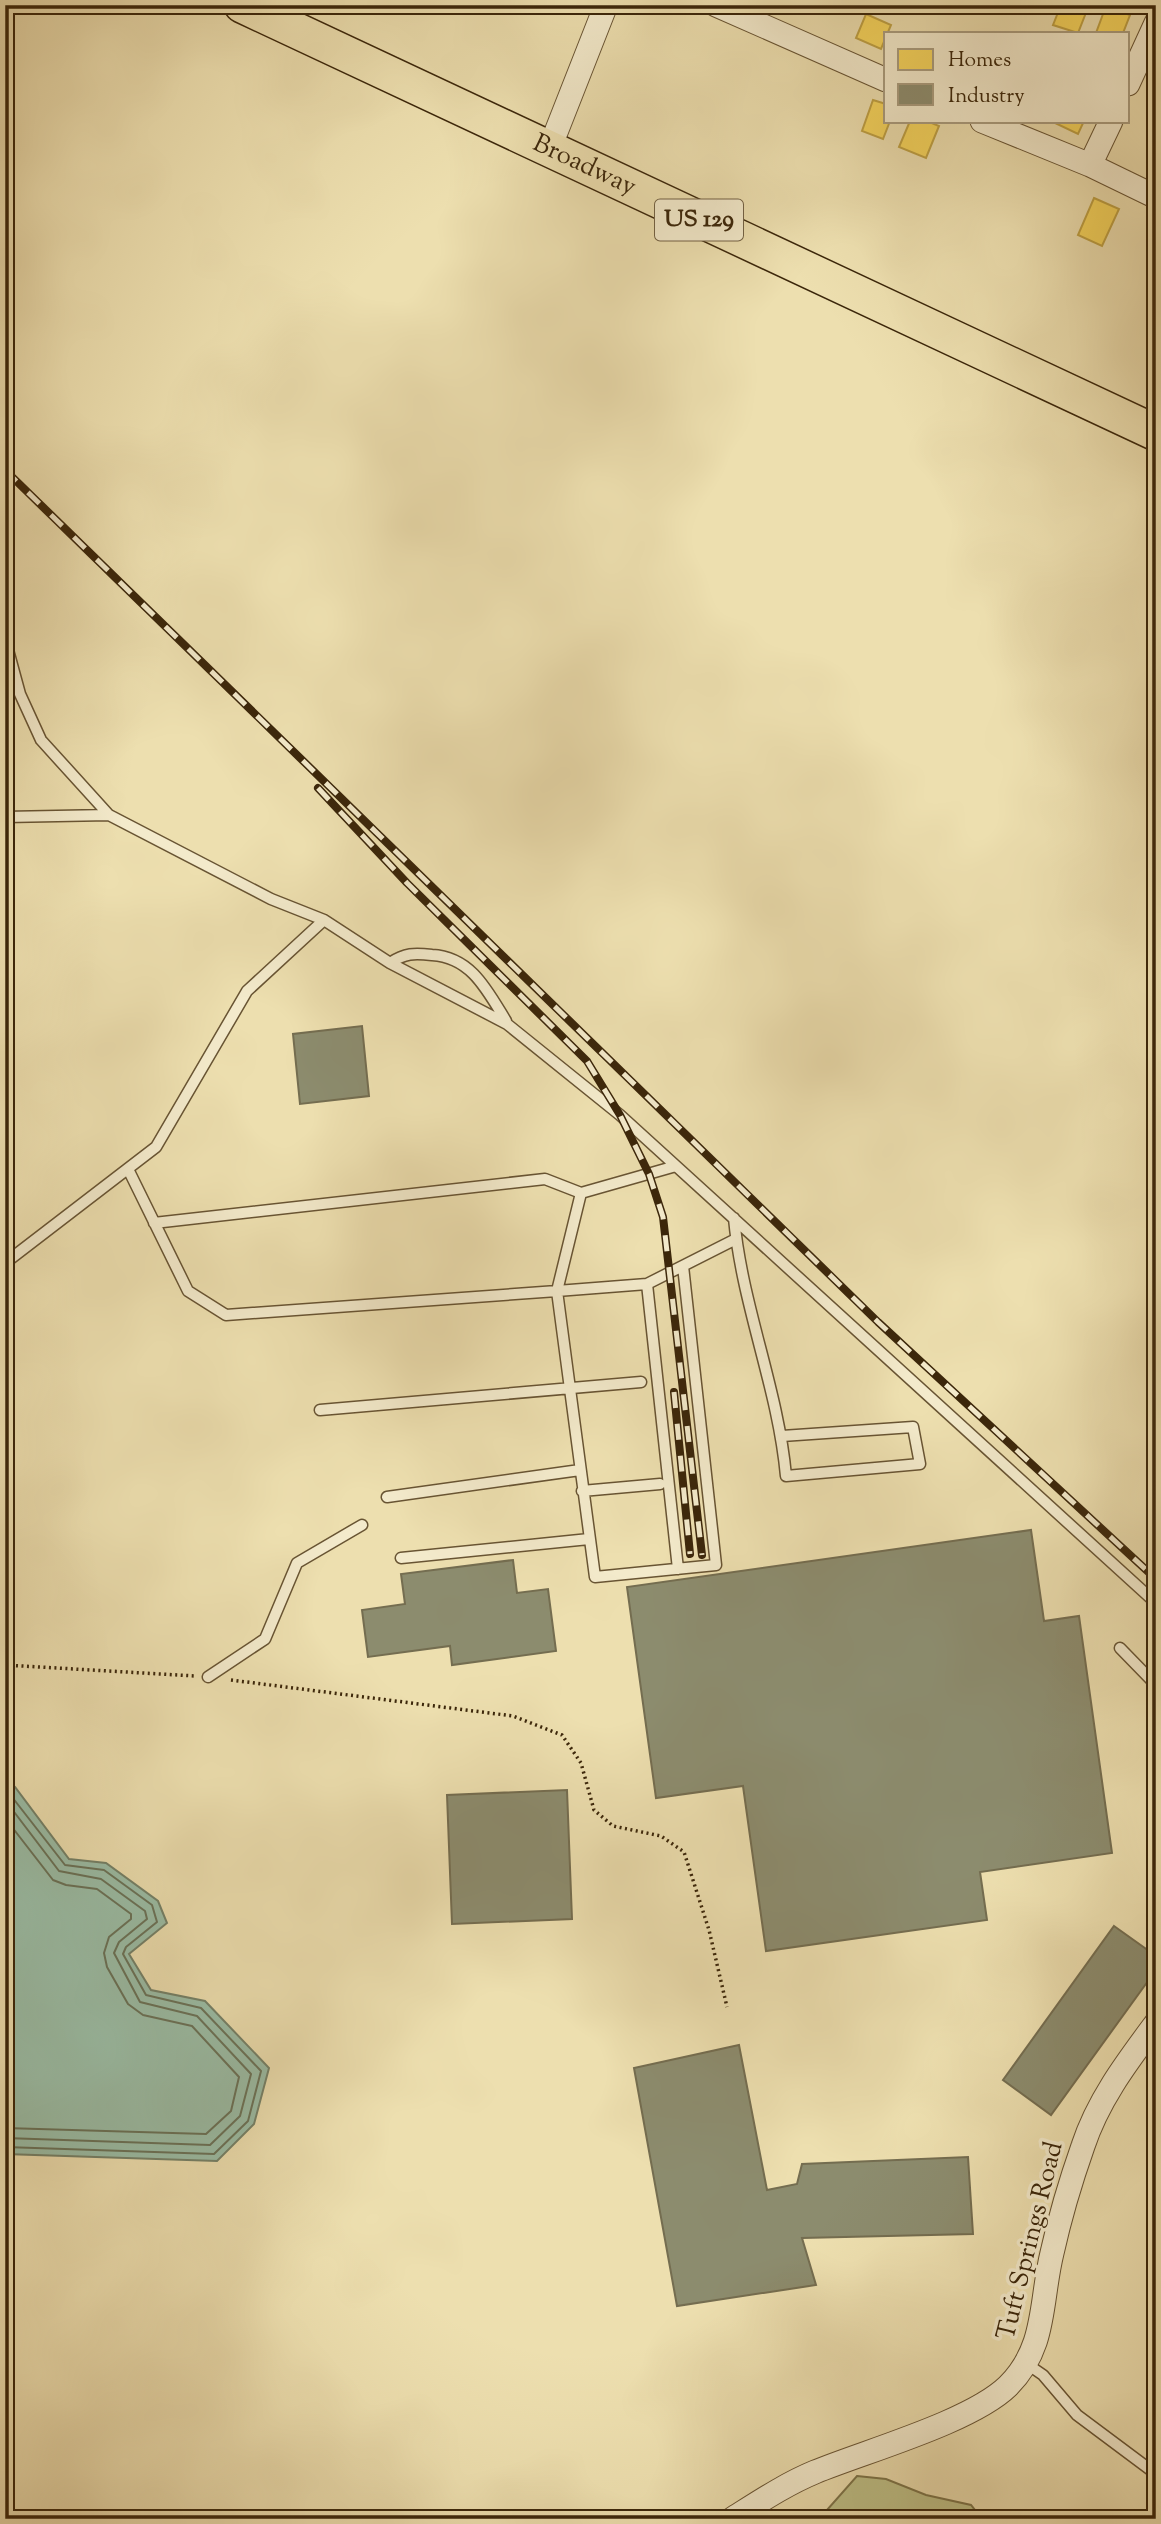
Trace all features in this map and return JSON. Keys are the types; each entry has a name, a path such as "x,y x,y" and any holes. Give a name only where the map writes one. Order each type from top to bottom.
{"main road":[{"name":"Broadway","path":"242,5 1156,433"}],"street":[{"path":"549,150 606,5"},
{"path":"716,5 884,79"},
{"path":"1130,80 1156,23"},
{"path":"984,122 1090,165 1156,197"},
{"path":"1090,165 1111,122"},
{"name":"Tuft Springs Road","path":"732,2519 783,2487 815,2472 977,2407 1007,2387 1027,2364 1041,2320 1051,2255 1083,2144 1113,2080 1156,2023"}],"lane":[{"path":"5,639 20,694 41,740 109,815 271,899 324,920 390,963 507,1024 620,1115 1156,1603"},
{"path":"6,818 109,815"},
{"path":"5,1263 156,1147 247,991 324,920"},
{"path":"390,963 406,953 449,956 478,976 507,1024"},
{"path":"154,1223 545,1179 581,1193 676,1166"},
{"path":"128,1169 188,1292 226,1315 647,1284 736,1239"},
{"path":"581,1193 557,1291 595,1577 716,1565 683,1266"},
{"path":"734,1218 738,1264 782,1436 786,1476 920,1464 913,1427 782,1436"},
{"path":"647,1284 678,1569"},
{"path":"320,1410 641,1382"},
{"path":"387,1497 580,1470"},
{"path":"582,1491 660,1484"},
{"path":"208,1677 265,1639 297,1563 362,1525"},
{"path":"401,1558 589,1539"},
{"path":"1120,1648 1156,1685"},
{"path":"1027,2364 1043,2375 1077,2414 1156,2474"}],"path":[{"path":"5,1665 208,1677 513,1716 562,1735 581,1763 594,1810 613,1826 661,1836 684,1852 709,1930 727,2007"}],"green space":[{"path":"857,2476 886,2479 926,2495 971,2505 982,2519 819,2519"}],"water":[{"path":"5,1779 15,1787 69,1859 106,1863 158,1901 167,1923 129,1954 151,1990 205,2001 269,2068 254,2124 217,2161 5,2154"}],"building: Homes":[{"path":"1061,5 1089,5 1078,32 1053,25"},
{"path":"1106,6 1130,15 1123,32 1096,32"},
{"path":"866,14 891,25 888,32 884,32 881,49 856,38"},
{"path":"873,100 884,103 884,122 890,122 883,139 862,131"},
{"path":"910,122 929,122 939,126 926,158 899,147"},
{"path":"1053,122 1084,122 1078,134"},
{"path":"1094,198 1119,209 1102,246 1078,235"}],"building: Industry":[{"path":"362,1026 369,1096 300,1104 293,1034"},
{"path":"1031,1530 1044,1621 1079,1616 1112,1853 980,1872 987,1920 766,1951 743,1786 656,1798 627,1587"},
{"path":"513,1560 517,1593 548,1589 556,1651 452,1665 450,1646 368,1657 362,1610 405,1604 401,1574"},
{"path":"567,1790 572,1919 452,1924 447,1795"},
{"path":"1114,1926 1156,1956 1156,1970 1051,2115 1003,2080"},
{"path":"739,2045 767,2190 797,2184 802,2164 968,2157 973,2234 802,2238 816,2285 677,2306 634,2068"}],"railway":[{"path":"5,470 878,1322 1156,1579"},
{"path":"318,788 407,883 587,1061 620,1115 649,1174 663,1217 702,1555"},
{"path":"674,1392 690,1554"}]}
